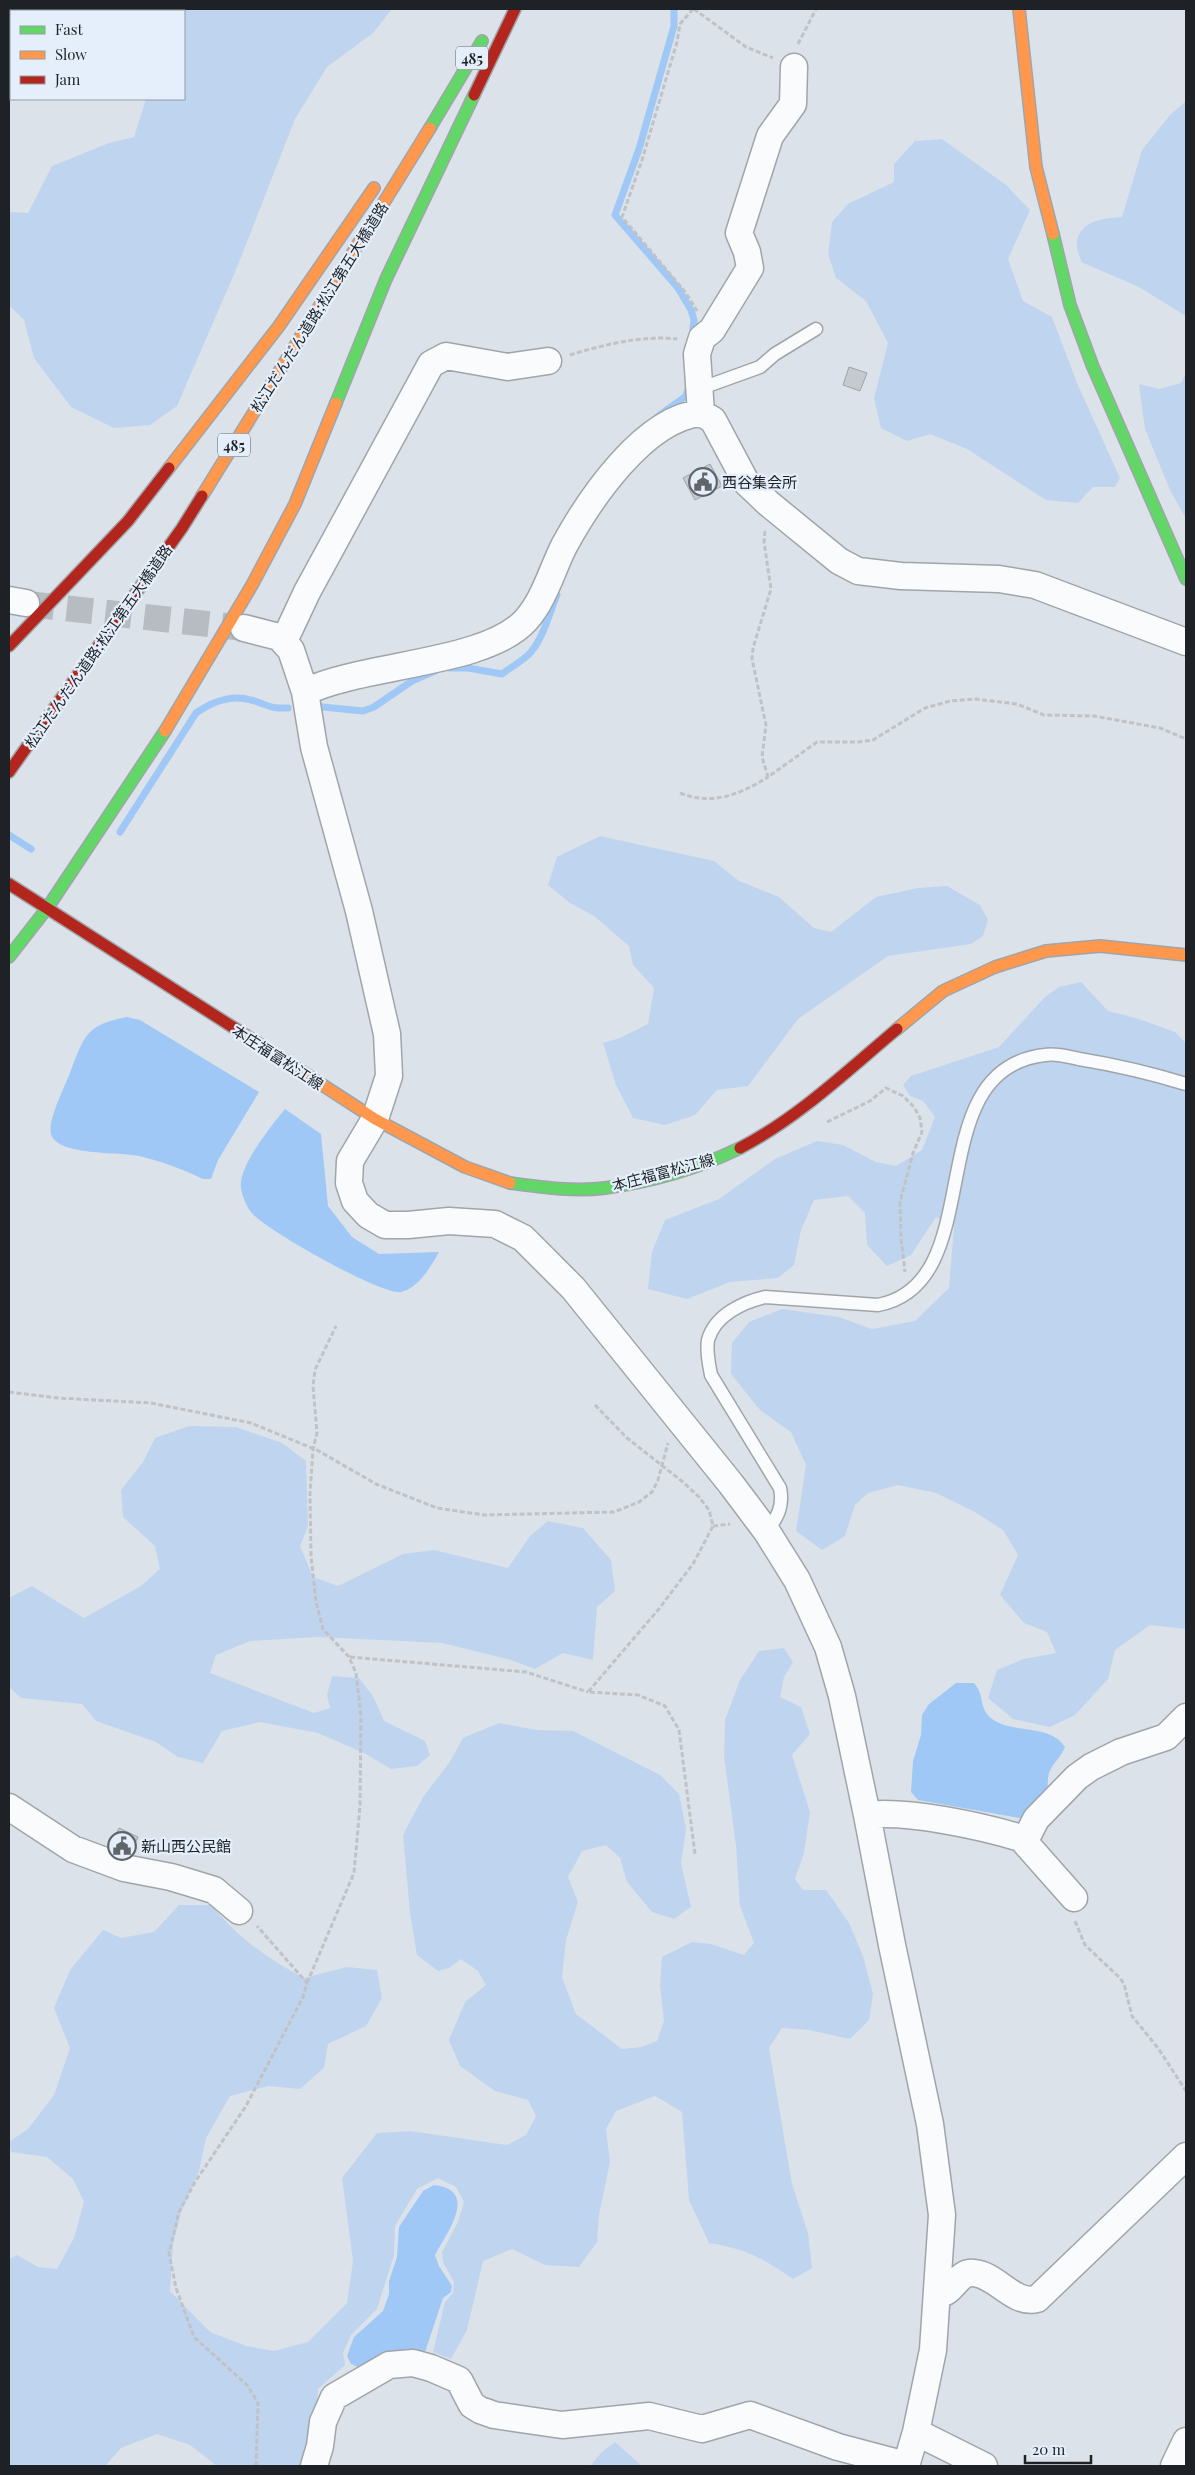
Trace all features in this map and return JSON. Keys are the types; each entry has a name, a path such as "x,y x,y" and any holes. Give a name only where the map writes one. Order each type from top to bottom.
{"main road":[{"path":"9,958 48,908 182,704 252,585 295,504 386,279 515,9"},
{"path":"1019,9 1028,107 1036,167 1070,305 1096,376 1186,579"},
{"name":"松江だんだん道路;松江第五大橋道路","path":"9,772 182,528 444,107 486,33"},
{"path":"395,163 444,107"},
{"path":"9,646 128,521 279,326 370,191 383,177"},
{"name":"本庄福富松江線","path":"9,884 375,1119 465,1167 502,1182 544,1187 604,1188 664,1175 719,1158 765,1135 812,1100 943,991 995,968 1046,951 1100,946 1186,955"}],"street":[{"path":"794,67 793,104 770,136 738,233 747,252 750,268 712,330 703,340 697,354 700,401 746,482 768,503 839,561 858,571 901,576 999,579 1035,585 1186,642"},
{"path":"284,641 307,592 431,364 446,356 508,367 548,362"},
{"path":"305,692 334,680 477,647 501,638 515,630 533,611 569,539 623,461 641,442 663,427 684,417 700,401"},
{"path":"244,628 270,633 284,641 291,650 305,692 314,747 359,911 387,1034 389,1076 375,1119 350,1161 349,1183 355,1201 368,1215 385,1224 408,1225 449,1220 494,1224 523,1238 574,1288 731,1484 767,1532 797,1580 828,1647 842,1696 930,2124 942,2215 933,2350 916,2432 906,2466 838,2447 750,2415 702,2429 649,2416 562,2425 494,2415 472,2405 459,2380 431,2368 412,2363 389,2365 334,2397 323,2422 320,2446 314,2466"},
{"path":"1021,1838 1029,1833 1036,1819 1077,1777 1090,1767 1121,1752 1166,1737 1186,1717"},
{"path":"9,1807 72,1849 124,1868 171,1877 214,1890 239,1911"},
{"path":"867,1815 889,1812 997,1830 1021,1838 1074,1898"},
{"path":"938,2294 946,2294 963,2276 973,2273 991,2280 1022,2300 1037,2300 1186,2156"},
{"path":"916,2432 984,2466"},
{"path":"1174,2466 1186,2441"}],"lane":[{"path":"700,401 760,367 774,354 816,329"},
{"path":"767,1532 779,1514 782,1499 780,1488 711,1376 708,1339 717,1324 731,1311 747,1301 765,1297 878,1305 895,1302 921,1282 933,1261 942,1235 974,1108 987,1084 1000,1073 1023,1059 1047,1054 1128,1067 1186,1084"}],"path":[{"path":"548,362 580,351 619,343 665,338 703,340 695,306 686,292 622,217 642,160 677,42 680,24 693,9 746,47 794,67 798,44 816,9"},
{"path":"768,503 764,542 771,589 752,648 754,676 765,717 762,757 768,777"},
{"path":"680,794 697,798 731,796 768,777 817,742 873,740 925,708 959,700 975,699 1010,703 1030,708 1044,715 1094,716 1160,728 1186,739"},
{"path":"824,1123 870,1101 886,1088 903,1096 914,1107 920,1118 922,1132 913,1153 900,1202 901,1238 909,1292"},
{"path":"256,2466 258,2403 248,2386 194,2337 176,2288 169,2254 179,2212 195,2182 246,2106 303,1997 307,1983 354,1873 360,1806 361,1716 356,1672 349,1657 323,1629 316,1602 311,1556 310,1494 312,1449 317,1433 313,1386 315,1370 336,1326"},
{"path":"9,1392 58,1398 151,1403 251,1423 312,1449 376,1484 437,1508 484,1515 614,1512 639,1502 652,1492 662,1466 672,1430 680,1422"},
{"path":"588,1692 658,1610 693,1564 713,1526 709,1510 698,1497 683,1482 627,1438 595,1405"},
{"path":"349,1657 526,1672 588,1692 638,1695 665,1706 679,1730 695,1854"},
{"path":"1074,1898 1075,1920 1085,1945 1120,1978 1124,1984 1132,2016 1158,2048 1186,2091"},
{"path":"239,1911 264,1932 307,1983"}],"shaded area":[{"path":"392,9 373,33 327,67 295,119 238,265 177,406 150,425 114,428 71,407 34,358 24,320 9,305 9,212 28,213 52,166 109,143 134,137 146,100 185,100 185,10 97,10"},
{"path":"1186,101 1186,316 1139,287 1081,262 1077,242 1079,235 1088,225 1108,218 1122,217 1142,150 1170,115"},
{"path":"942,139 1006,185 1030,210 1008,259 1023,301 1052,317 1077,383 1120,478 1115,487 1093,487 1078,503 1046,500 967,449 930,434 907,441 881,428 874,398 888,343 866,301 836,278 828,254 832,222 848,204 894,182 894,164 915,141"},
{"path":"1186,373 1186,519 1170,490 1145,429 1139,384 1159,389 1181,383"},
{"path":"600,836 714,861 739,881 779,897 814,928 831,932 876,897 918,888 947,886 980,905 988,920 983,936 971,944 888,956 798,1019 748,1086 717,1090 695,1115 665,1125 633,1118 616,1085 603,1043 620,1038 648,1024 654,988 633,965 629,946 594,916 570,903 548,885 557,857"},
{"path":"1081,982 1108,1011 1136,1018 1175,1032 1186,1043 1186,1629 1150,1625 1115,1650 1108,1679 1075,1715 1050,1727 1013,1719 988,1698 997,1670 1024,1659 1056,1653 1047,1632 1024,1623 1000,1595 1018,1555 1003,1530 975,1512 936,1493 898,1485 868,1493 855,1505 845,1536 822,1550 796,1531 806,1465 791,1432 760,1410 731,1374 732,1343 749,1322 782,1309 839,1317 872,1329 915,1321 949,1288 954,1227 936,1217 911,1255 887,1266 867,1245 865,1213 848,1196 814,1200 801,1230 794,1265 778,1278 730,1282 687,1299 648,1289 652,1252 665,1220 719,1199 775,1159 817,1141 843,1145 876,1162 896,1166 922,1150 935,1117 923,1101 910,1096 903,1085 911,1076 999,1047 1045,997 1059,987"},
{"path":"189,1426 236,1427 282,1443 306,1461 308,1526 300,1546 313,1577 338,1586 403,1554 434,1550 508,1568 530,1536 548,1521 583,1528 611,1560 615,1591 597,1607 593,1660 563,1653 535,1669 511,1660 442,1643 319,1637 250,1641 216,1655 210,1673 314,1713 330,1708 327,1695 332,1676 359,1678 373,1696 384,1721 425,1741 430,1755 417,1766 391,1769 364,1753 318,1733 260,1722 222,1731 203,1763 178,1757 156,1742 96,1721 82,1704 21,1698 9,1687 9,1598 32,1586 84,1618 141,1586 160,1569 155,1546 123,1517 121,1490 143,1462 155,1438"},
{"path":"784,1648 793,1662 784,1677 780,1697 801,1707 810,1734 792,1755 810,1812 804,1853 795,1879 803,1890 826,1890 849,1923 863,1956 873,1994 869,2020 850,2039 809,2030 782,2028 769,2048 792,2184 808,2233 812,2268 793,2279 754,2255 734,2248 709,2243 689,2200 682,2112 655,2096 616,2111 606,2129 610,2162 599,2215 597,2242 579,2267 545,2265 512,2249 483,2261 467,2330 451,2359 433,2352 445,2302 453,2293 454,2282 443,2262 442,2252 458,2222 464,2202 456,2187 438,2178 417,2189 395,2226 394,2255 377,2309 351,2335 343,2353 345,2365 318,2389 315,2435 308,2466 217,2466 190,2445 157,2434 121,2448 105,2466 9,2466 9,2259 17,2255 38,2267 57,2269 74,2238 84,2202 73,2179 47,2157 11,2152 9,2142 28,2129 54,2095 70,2048 54,2008 70,1970 103,1930 121,1938 154,1932 179,1905 211,1905 243,1938 277,1963 304,1978 347,1967 377,1970 382,1998 366,2026 328,2044 324,2068 300,2089 268,2086 230,2096 206,2138 199,2171 181,2212 173,2244 170,2291 210,2332 246,2346 274,2351 308,2342 347,2303 353,2261 342,2178 377,2133 410,2131 507,2145 526,2135 536,2116 528,2100 495,2091 460,2066 449,2040 465,2002 486,1985 478,1971 461,1959 449,1968 438,1971 417,1955 410,1913 403,1835 423,1797 449,1763 463,1738 499,1723 537,1730 573,1731 660,1775 679,1794 686,1828 681,1864 691,1907 674,1919 652,1912 627,1882 620,1858 606,1845 582,1851 568,1877 578,1902 566,1940 562,1977 576,2014 622,2049 641,2047 657,2041 664,2021 660,1985 662,1957 692,1942 711,1944 744,1955 754,1943 740,1906 736,1846 724,1756 725,1720 740,1680 759,1651"},
{"path":"615,2442 642,2466 590,2466 601,2453"}],"water":[{"path":"127,1017 140,1020 259,1092 218,1160 211,1179 203,1179 174,1166 134,1155 78,1150 56,1141 51,1134 54,1112 84,1040 95,1028"},
{"path":"285,1109 321,1134 328,1206 352,1237 379,1254 439,1252 424,1276 413,1286 401,1292 372,1284 299,1246 260,1220 249,1210 244,1200 241,1179 257,1146"},
{"path":"956,1683 974,1683 980,1693 984,1709 997,1722 1043,1732 1059,1740 1065,1747 1050,1770 1048,1789 1020,1818 918,1800 911,1792 913,1761 921,1735 922,1715 929,1704"},
{"path":"434,2185 447,2188 455,2195 458,2203 452,2224 435,2255 439,2266 452,2286 451,2292 443,2298 425,2352 399,2350 391,2352 377,2358 363,2369 351,2364 347,2356 354,2337 383,2311 389,2294 389,2281 397,2257 399,2227 423,2191"}],"building":[{"path":"849,367 867,373 860,391 843,385"},
{"name":"西谷集会所","path":"710,464 722,486 695,500 683,478"},
{"name":"新山西公民館","path":"119,1828 138,1837 130,1854 110,1847"}],"waterway":[{"path":"674,9 674,26 639,149 615,215 678,288 691,310 694,320 692,337"},
{"path":"657,417 686,396 689,385"},
{"path":"450,668 468,668 502,674 524,658 536,646 557,595"},
{"path":"313,706 363,711 374,707 412,681 435,671"},
{"path":"120,832 196,713 215,702 236,698 243,698 272,707 288,708"},
{"path":"9,835 31,849"}],"tunnel":[{"path":"28,604 244,628"}],"traffic: fast":[{"path":"430,128 482,41"},
{"path":"336,403 386,279 474,95"},
{"path":"1053,234 1070,305 1093,367 1186,579"},
{"path":"9,957 48,907 165,731"},
{"path":"510,1183 569,1189 605,1188 674,1173 708,1162 740,1148"}],"traffic: slow":[{"path":"1019,9 1036,167 1053,234"},
{"path":"202,496 430,128"},
{"path":"169,468 279,326 374,188"},
{"path":"165,731 252,585 295,504 336,403"},
{"path":"897,1029 943,991 995,967 1046,951 1100,946 1186,955"},
{"path":"239,1031 375,1119 465,1167 510,1183"}],"traffic: jam":[{"path":"474,95 515,9"},
{"path":"9,646 128,521 169,468"},
{"path":"9,772 182,528 202,496"},
{"path":"9,884 239,1031"},
{"path":"740,1148 782,1123 802,1108 897,1029"}],"place":[{"name":"西谷集会所","path":"703,482"},
{"name":"新山西公民館","path":"122,1846"}]}
